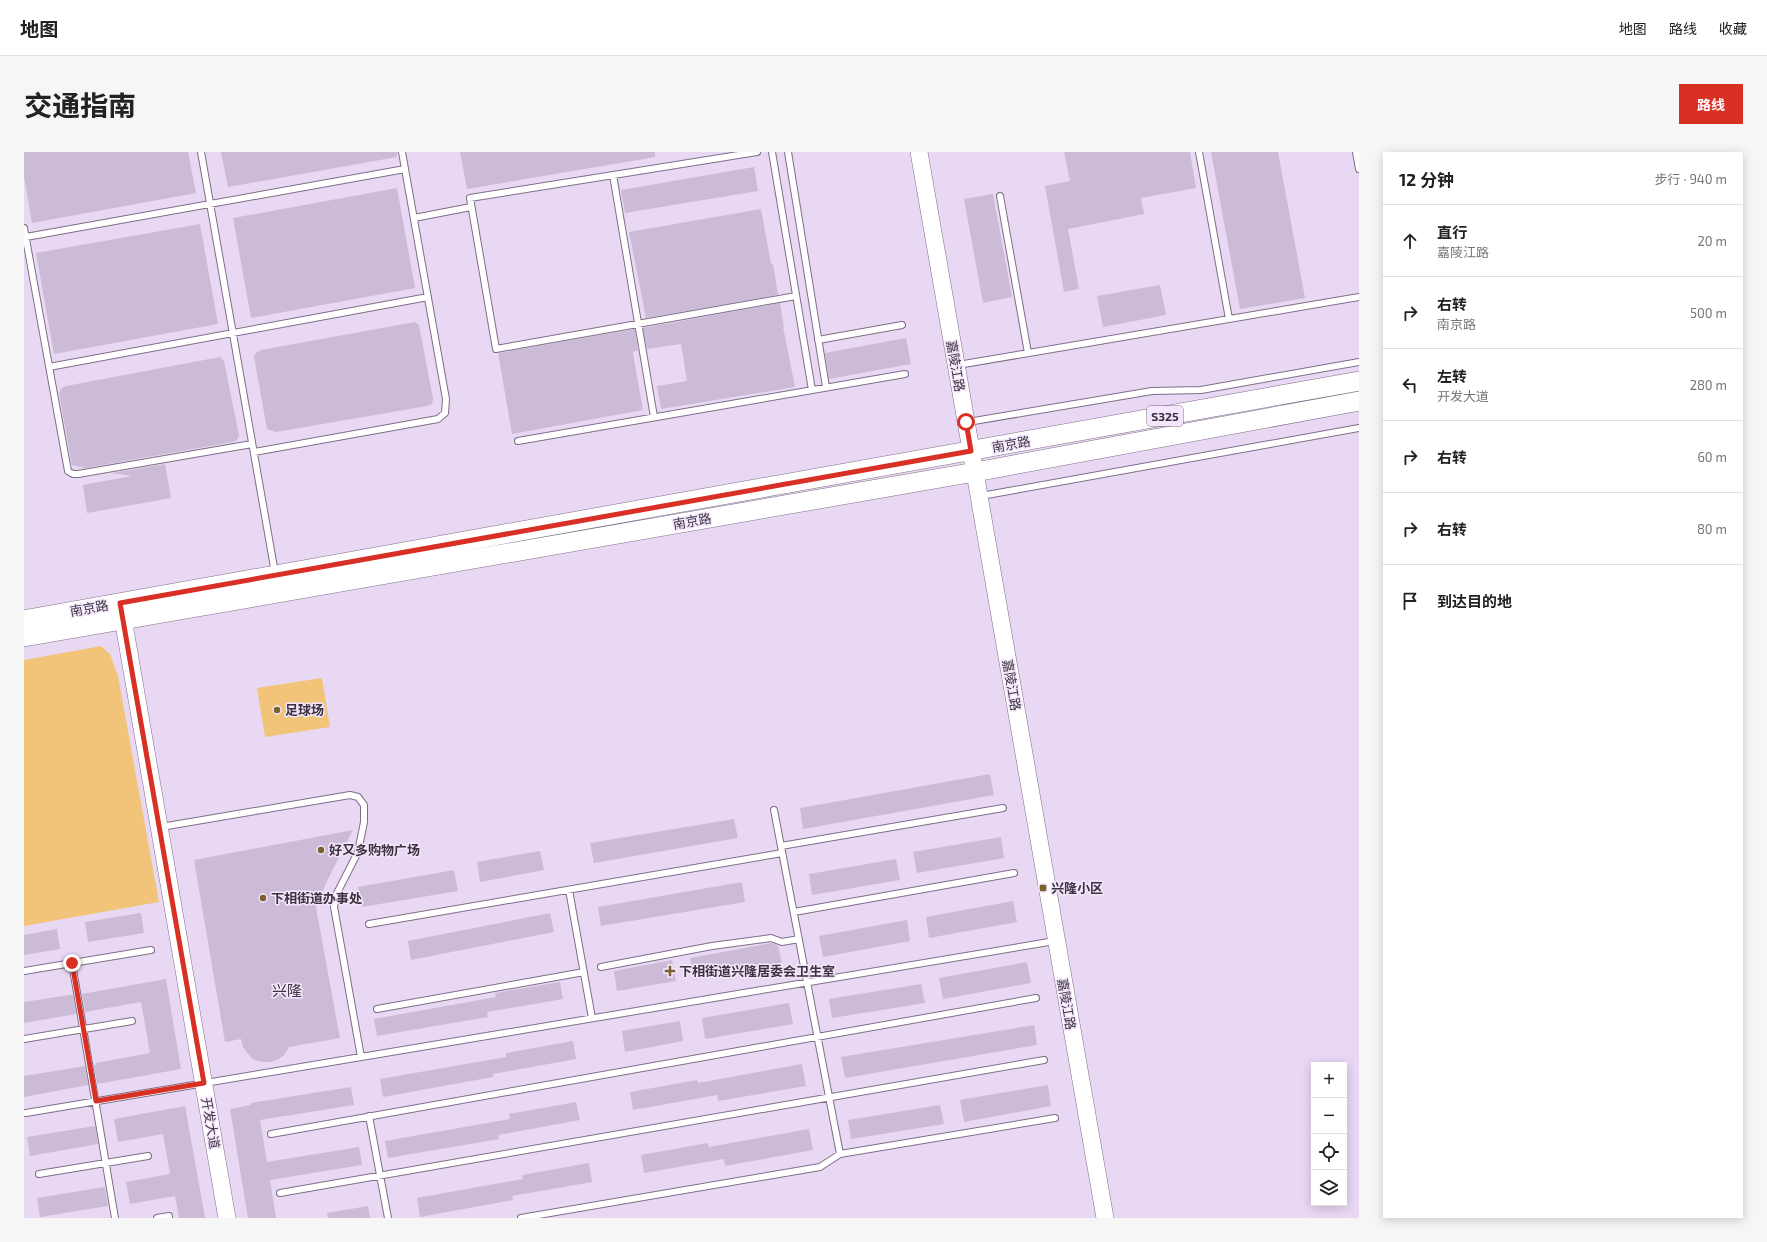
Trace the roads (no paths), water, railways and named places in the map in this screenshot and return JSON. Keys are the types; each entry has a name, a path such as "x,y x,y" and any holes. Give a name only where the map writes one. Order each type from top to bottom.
{"main road":[{"name":"南京路","path":"24,637 121,611 275,575 1359,381"},
{"name":"南京路","path":"24,620 121,611 975,472 1359,401"}],"street":[{"name":"嘉陵江路","path":"919,152 1105,1218"},
{"name":"开发大道","path":"121,611 227,1218"}],"lane":[{"path":"201,152 275,575"},
{"path":"254,452 438,419 445,413 446,399 402,152"},
{"path":"758,152 470,198 496,349 796,296"},
{"path":"772,152 812,390"},
{"path":"788,152 826,387"},
{"path":"1199,152 1229,319"},
{"path":"1356,152 1359,169"},
{"path":"26,236 405,169"},
{"path":"613,175 654,417"},
{"path":"1000,196 1028,353"},
{"path":"414,218 471,207"},
{"path":"24,228 68,471 72,474 252,444"},
{"path":"956,365 1359,297"},
{"path":"49,367 428,298"},
{"path":"818,340 902,326"},
{"path":"966,422 1152,391 1201,390 1359,362"},
{"path":"518,441 905,374"},
{"path":"980,497 1359,428"},
{"path":"159,828 350,795 358,797 364,805 364,822 358,852 336,895 334,907 361,1057"},
{"path":"781,846 1003,808"},
{"path":"774,810 840,1154"},
{"path":"369,924 782,853"},
{"path":"794,912 1014,873"},
{"path":"569,890 592,1018"},
{"path":"601,967 712,946 771,938 782,942 799,939"},
{"path":"26,1113 1056,941"},
{"path":"24,971 152,950"},
{"path":"72,963 116,1218"},
{"path":"376,1009 584,972"},
{"path":"270,1134 1036,998"},
{"path":"24,1039 132,1021"},
{"path":"280,1193 1044,1060"},
{"path":"369,1116 388,1218"},
{"path":"521,1218 820,1167 840,1154 1055,1118"},
{"path":"39,1174 148,1156"},
{"path":"157,1218 169,1216"}],"place":[{"name":"足球场","path":"277,710"},
{"name":"好又多购物广场","path":"321,850"},
{"name":"兴隆小区","path":"1043,888"},
{"name":"下相街道办事处","path":"263,898"},
{"name":"下相街道兴隆居委会卫生室","path":"670,971"}],"district":[{"name":"兴隆","path":"287,990"}]}
